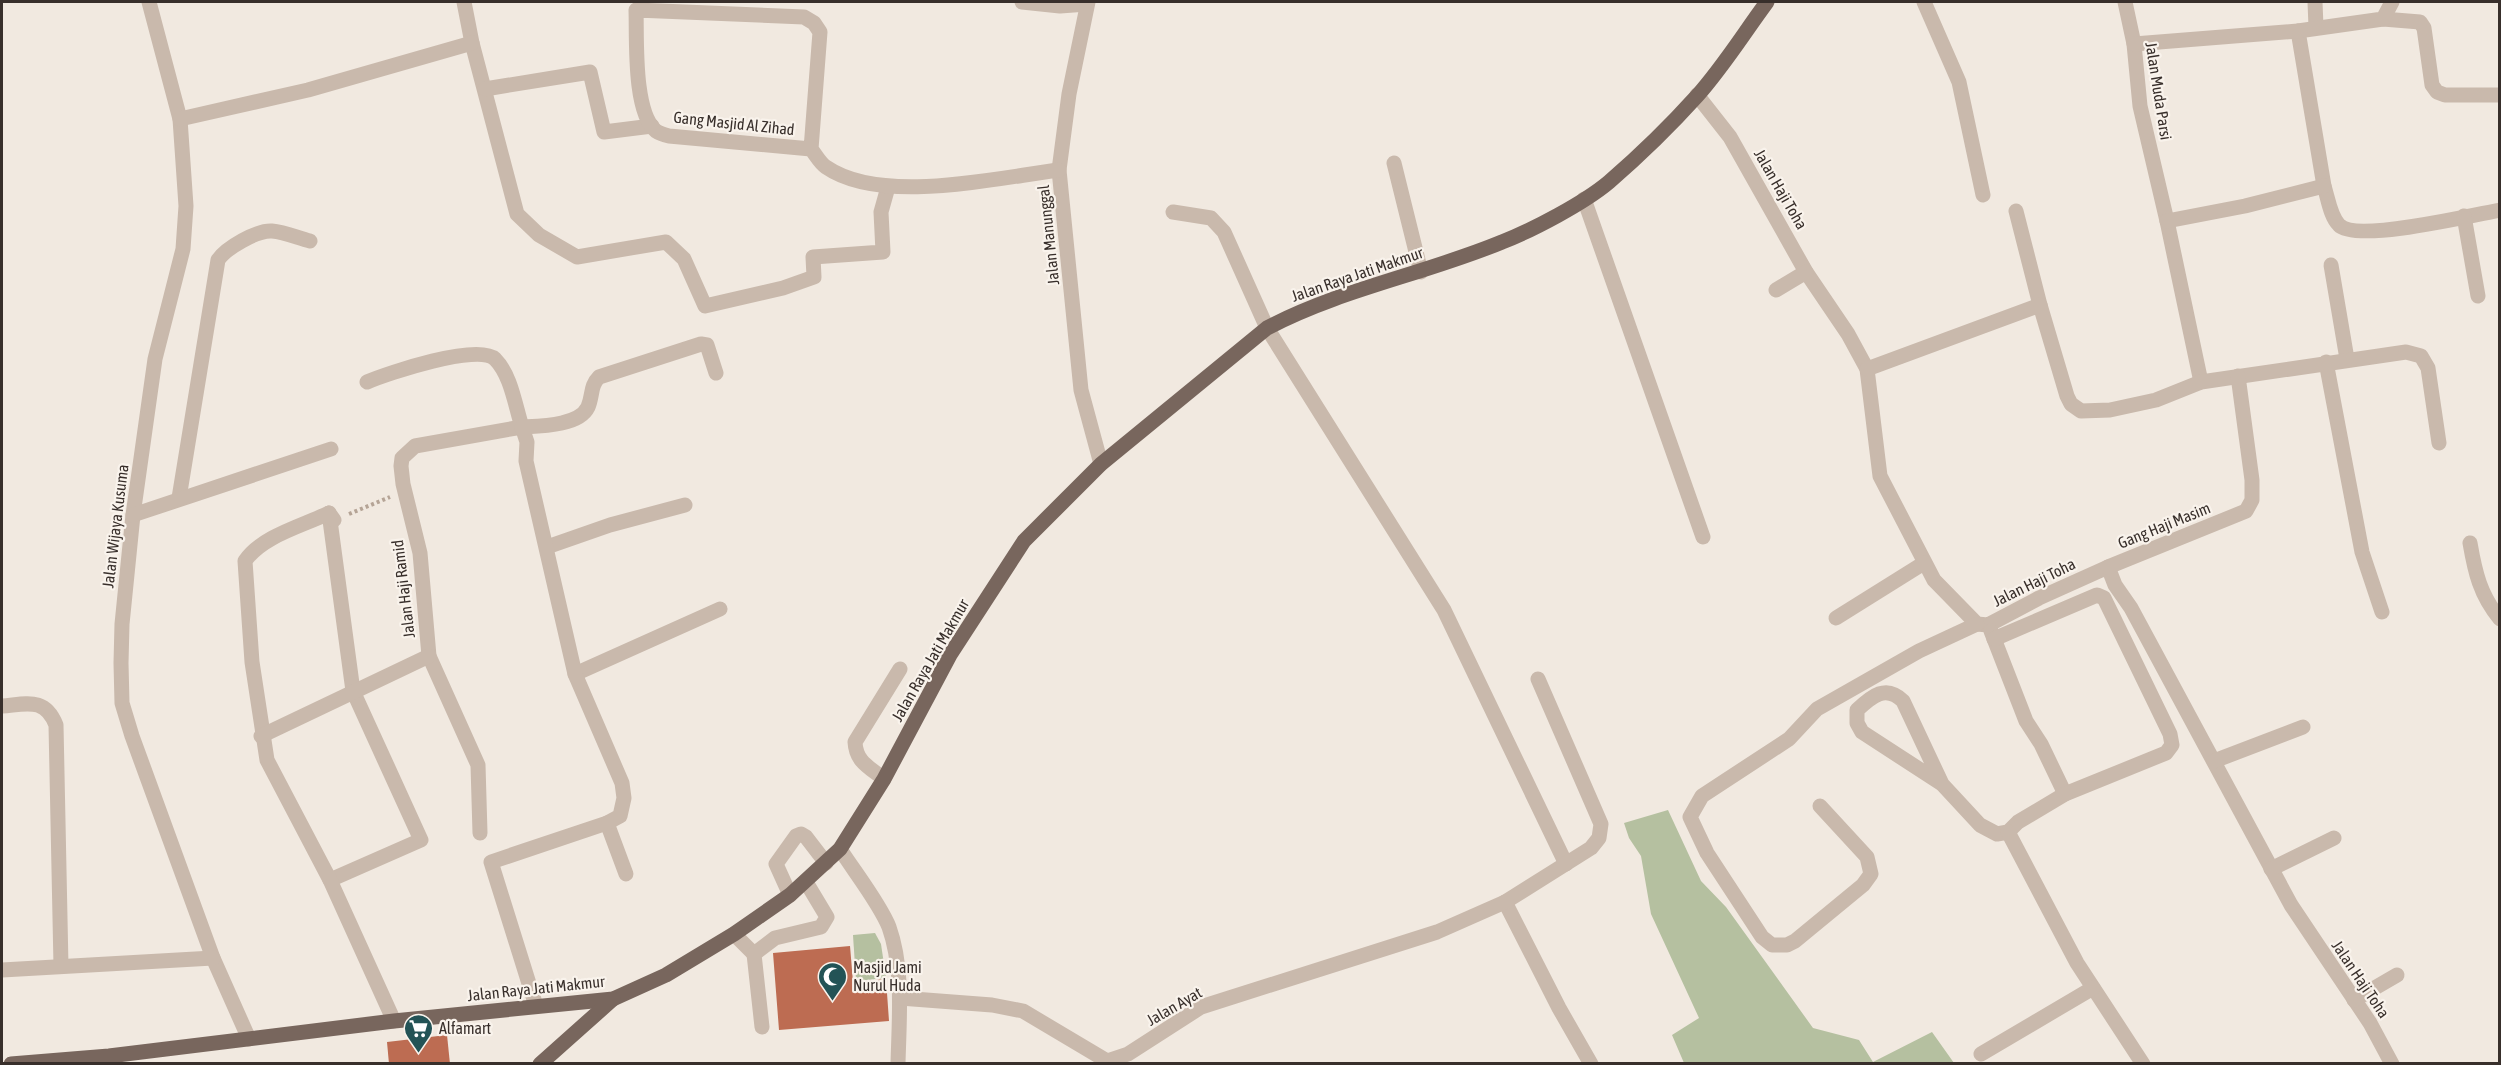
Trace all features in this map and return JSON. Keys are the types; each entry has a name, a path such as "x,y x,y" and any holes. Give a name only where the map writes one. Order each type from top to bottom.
{"main road":[{"name":"Jalan Raya Jati Makmur","path":"11,1064 110,1060 249,1039 394,1021 613,999 666,975 734,934 790,895 840,849 885,779 950,655 1024,541 1101,464 1268,328 1292,315 1342,296 1421,272 1504,242 1584,199 1608,183 1697,95 1767,2"},
{"path":"540,1064 613,999"}],"street":[{"name":"Jalan Wijaya Kusuma","path":"149,2 180,119 186,206 183,249 156,358 133,515 122,624 122,703 213,958 249,1039"},
{"path":"464,2 472,43 517,214 539,235 577,257 666,242 684,259 705,306 783,288 814,277 813,257 884,252 881,212 888,187"},
{"path":"1023,2 1060,6 1088,3"},
{"path":"1924,2 1959,82 1983,195"},
{"name":"Jalan Muda Parsi","path":"2125,2 2134,44 2140,106 2201,382"},
{"path":"2315,2 2316,27"},
{"path":"2383,19 2392,2"},
{"name":"Jalan Manunggal","path":"1088,3 1069,94 1059,170 1081,390 1101,464"},
{"name":"Gang Masjid Al Zihad","path":"811,149 669,136 656,131 646,118 638,81 636,10 804,16 814,23 820,32 811,149 825,166 847,177 888,187 912,187 1059,170"},
{"path":"2134,44 2298,31 2383,19 2420,22 2424,28 2432,85 2437,92 2445,95 2499,95"},
{"path":"2298,31 2325,186 2331,210 2339,225 2352,231 2403,228 2499,210"},
{"path":"180,119 297,93 472,43"},
{"path":"485,89 590,72 604,132 652,126"},
{"name":"Jalan Haji Toha","path":"1697,95 1730,137 1806,272 1848,334 1867,369 1873,405 1876,459 1880,476 1934,580 1987,629 2038,598 2108,567 2115,585 2131,608 2291,905 2370,1023 2392,1064"},
{"path":"1394,163 1421,272"},
{"path":"2167,221 2245,206 2325,186"},
{"path":"1584,199 1703,537"},
{"path":"2016,211 2065,391 2071,404 2077,409 2110,410 2156,400 2201,382 2406,351 2421,356 2428,368 2439,443"},
{"path":"1173,212 1211,218 1224,232 1268,328 1444,610 1566,864"},
{"path":"2464,216 2478,296"},
{"path":"179,498 218,260 222,253 265,232 271,231 310,241"},
{"path":"2331,265 2347,359"},
{"path":"1776,290 1806,272"},
{"path":"1867,369 2040,305"},
{"path":"522,427 540,426 580,415 586,410 592,384 599,377 701,344 711,349 716,373"},
{"path":"367,382 458,355 483,353 492,357 503,369 527,442 526,461 575,674 622,783 624,798 622,812 608,823 491,862 536,1006"},
{"path":"2326,362 2362,552 2382,612"},
{"name":"Gang Haji Masim","path":"2108,567 2246,511 2252,500 2238,376"},
{"name":"Jalan Haji Ramid","path":"480,833 478,765 429,656 420,553 405,492 402,458 415,446 522,427"},
{"path":"133,515 331,449"},
{"path":"547,548 610,525 685,505"},
{"path":"330,880 421,840 353,691 332,516 253,549 245,561 247,605 261,736 267,760 330,880 394,1021"},
{"path":"2470,543 2476,580 2486,602 2499,619"},
{"path":"1836,618 1924,563"},
{"path":"1820,806 1868,857 1871,874 1863,885 1786,945 1772,945 1762,938 1707,853 1690,817 1702,796 1789,739 1817,709 1919,651 2097,595 2104,598 2170,734 2172,744 2166,753 2065,794 2018,822 2008,831 1997,834 1980,825 1942,784 1862,732 1857,723 1857,710 1872,696 1882,691 1896,693 1904,701 1942,784"},
{"path":"575,674 720,609"},
{"path":"1987,629 2026,721 2041,744 2065,794"},
{"path":"261,736 429,656"},
{"path":"885,779 859,760 855,755 855,742 900,669"},
{"name":"Jalan Ayat","path":"900,998 992,1005 1023,1011 1107,1062 1128,1054 1201,1007 1437,932 1505,902 1591,848 1599,838 1601,824 1538,679"},
{"path":"2,706 41,705 51,711 56,725 61,966"},
{"path":"2214,762 2302,727"},
{"path":"608,823 626,874"},
{"path":"2008,831 2077,963 2143,1064"},
{"path":"790,895 776,864 796,836 806,837 826,863"},
{"path":"2271,869 2334,837"},
{"path":"840,849 888,925 895,948 900,998 898,1064"},
{"path":"754,954 775,938 821,927 826,917 806,882"},
{"path":"1505,902 1559,1008 1591,1064"},
{"path":"734,934 754,954 762,1027"},
{"path":"2,970 213,958"},
{"path":"2354,1000 2397,975"},
{"path":"1981,1054 2093,988"}],"path":[{"path":"332,516 405,492"}],"green space":[{"path":"1668,810 1701,881 1726,907 1813,1028 1859,1040 1873,1062 1932,1032 1954,1063 1684,1063 1672,1035 1699,1018 1651,914 1641,856 1629,838 1624,823"},
{"path":"875,933 881,944 886,978 856,981 853,935"}],"building":[{"name":"Masjid Jami Nurul Huda","path":"850,946 853,982 886,979 889,1021 779,1030 773,953"},
{"name":"Alfamart","path":"447,1035 450,1064 389,1064 387,1042"}],"place":[{"name":"Masjid Jami Nurul Huda","path":"832,1002"},
{"name":"Alfamart","path":"418,1054"}]}
